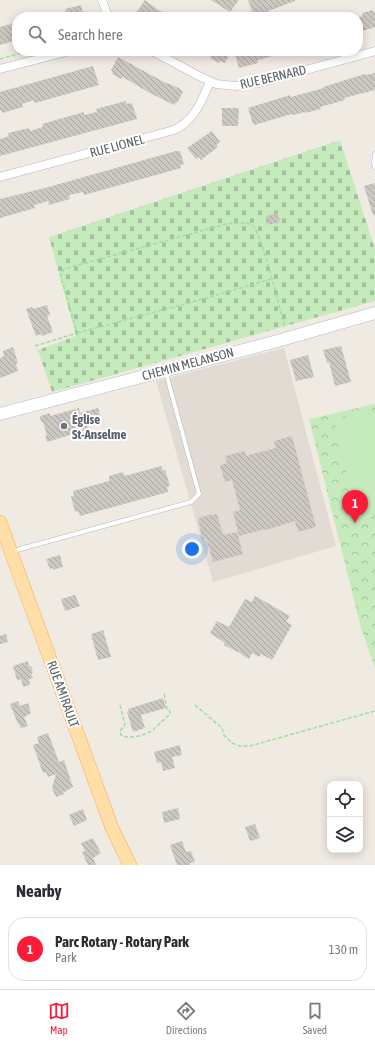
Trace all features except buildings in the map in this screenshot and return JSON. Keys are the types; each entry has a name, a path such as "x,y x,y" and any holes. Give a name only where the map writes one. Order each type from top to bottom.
{"main road":[{"name":"RUE AMIRAULT","path":"0,522 112,828 130,865"}],"street":[{"path":"102,0 106,12"},
{"name":"RUE BERNARD","path":"363,54 375,51"},
{"path":"0,69 51,56"},
{"name":"RUE BERNARD","path":"161,56 210,82 228,86 245,85 356,56"},
{"name":"RUE LIONEL","path":"0,177 174,130 183,126 194,115 210,82"},
{"name":"CHEMIN MELANSON","path":"0,414 288,338 375,313"}],"lane":[{"path":"375,154 375,168"},
{"path":"11,552 192,502 199,494 165,370"}],"path":[{"path":"0,59 12,56"},
{"path":"77,333 61,277 61,273 64,269 218,226 236,223 253,226 258,233 288,338"},
{"path":"35,346 271,279"},
{"path":"120,705 125,725 120,731 121,736 138,736 154,729 170,714 167,710 164,692"},
{"path":"195,705 222,728 224,735 232,743 240,746 250,746 375,711"}],"shaded area":[{"path":"284,348 336,546 213,582 156,381"}],"green space":[{"path":"340,140 375,249 375,301 52,392 38,350 76,336 49,237"},
{"path":"375,404 375,668 361,628 309,419"},
{"path":"375,411 375,509 356,513 334,420"}],"place":[{"name":"Église St-Anselme","path":"64,426"},
{"name":"Parc Rotary - Rotary Park","path":"355,523"}]}
